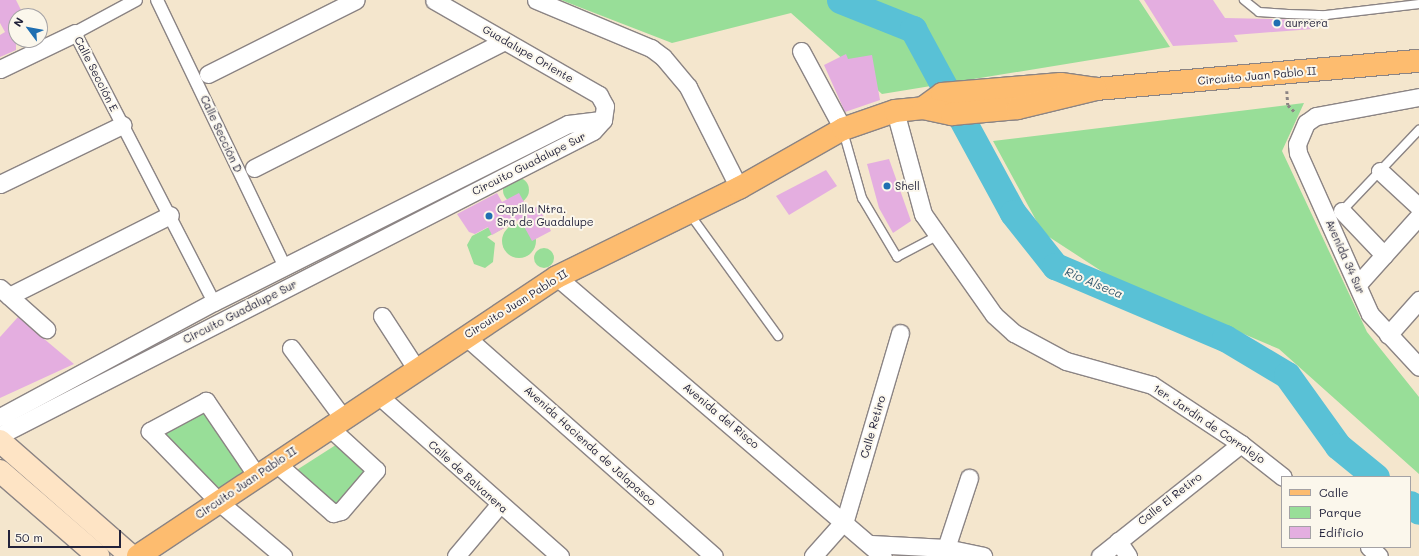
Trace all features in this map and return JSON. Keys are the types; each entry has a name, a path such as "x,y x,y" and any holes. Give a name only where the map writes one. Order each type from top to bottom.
{"main road":[{"name":"Circuito Juan Pablo II","path":"138,556 417,370 465,336 556,278 739,188 843,130 895,111 923,108 952,114 1018,108 1096,89 1419,61"},
{"name":"Circuito Juan Pablo II","path":"923,108 942,94 1061,84 1096,89"},
{"path":"0,441 131,556"},
{"path":"0,471 98,556"}],"street":[{"path":"74,33 136,0"},
{"name":"Calle Sección D","path":"158,0 285,267"},
{"path":"208,74 356,0"},
{"name":"Guadalupe Oriente","path":"434,0 599,95 606,106 603,120"},
{"path":"536,0 651,48 663,57 688,87 739,188"},
{"name":"Calle Sección E","path":"0,69 74,33 214,302"},
{"name":"Calle Sección D","path":"254,168 504,41"},
{"path":"801,51 843,130"},
{"name":"Avenida 34 Sur","path":"1419,97 1316,116 1300,133 1298,153 1358,284 1370,314 1419,367"},
{"name":"1er. Jardín de Corralejo","path":"895,111 916,195 937,236 977,295 1014,333 1066,361 1152,385 1241,444 1282,476"},
{"name":"Circuito Guadalupe Sur","path":"0,417 214,302 568,124 603,120"},
{"name":"Circuito Guadalupe Sur","path":"0,435 593,131 603,120"},
{"name":"Calle Sección E","path":"0,184 122,125"},
{"path":"1380,171 1419,207"},
{"path":"1342,211 1384,255"},
{"path":"46,329 5,292 170,215"},
{"path":"1358,284 1419,216"},
{"path":"381,218 390,235"},
{"name":"Avenida del Risco","path":"556,278 845,520 884,556"},
{"path":"1388,335 1419,300"},
{"path":"382,316 417,370"},
{"path":"169,326 179,343"},
{"name":"Calle Retiro","path":"845,520 900,333"},
{"name":"Avenida Hacienda de Jalapasco","path":"465,336 714,556"},
{"path":"276,463 333,513 341,511 376,470 336,423 291,348"},
{"name":"Calle de Balvanera","path":"378,395 498,505 560,556"},
{"path":"257,476 206,401 151,428 151,435 219,502 283,556"},
{"name":"Calle El Retiro","path":"1100,556 1241,444"},
{"path":"946,548 969,478"},
{"path":"456,556 498,505"},
{"path":"813,556 845,520"},
{"path":"1118,541 1128,556"},
{"path":"871,544 946,548 984,556"},
{"path":"1370,548 1379,556"}],"lane":[{"path":"1244,0 1259,12 1288,14 1326,14 1419,4"},
{"path":"843,130 862,198 897,257 937,236"},
{"path":"1342,211 1419,130"},
{"path":"688,212 778,336"}],"green space":[{"path":"561,0 1139,0 1170,47 882,94 791,13 672,43"},
{"path":"1304,103 1282,151 1367,332 1419,397 1419,474 1279,349 1112,278 1043,233 993,141"},
{"path":"516,177 525,181 529,190 525,199 516,203 507,199 503,190 507,181"},
{"path":"508,217 512,224 487,237 495,243 493,262 485,268 474,264 467,245 472,236"},
{"path":"522,224 531,229 535,234 535,248 531,253 526,257 516,258 512,257 503,248 502,238 503,234 512,225"},
{"path":"544,248 551,251 554,258 551,265 544,268 537,265 534,258 537,251"},
{"path":"205,404 252,475 225,493 153,431"},
{"path":"342,441 374,470 337,512 292,473"}],"building":[{"path":"0,0 16,0 20,8 8,8 8,48 16,48 16,50 0,57 0,35 5,32 0,23"},
{"path":"1144,0 1213,0 1225,18 1312,20 1313,29 1234,35 1238,42 1173,46"},
{"path":"846,54 848,59 872,55 880,100 845,112 824,65"},
{"name":"Shell","path":"889,159 911,221 893,233 879,208 867,164"},
{"path":"826,170 837,186 789,215 776,196"},
{"path":"497,193 502,202 519,193 529,211 538,206 551,231 532,241 520,219 492,235 488,227 475,234 469,232 457,214"},
{"path":"18,317 74,364 0,398 0,337"}],"waterway":[{"name":"Rio Alseca","path":"840,0 913,29 1013,213 1055,266 1225,338 1287,375 1338,446 1375,476"},
{"name":"Rio Alseca","path":"1411,505 1419,511"}],"place":[{"name":"aurrera","path":"1277,23"},
{"name":"Shell","path":"887,186"},
{"name":"Capilla Ntra. Sra de Guadalupe","path":"489,216"}]}
